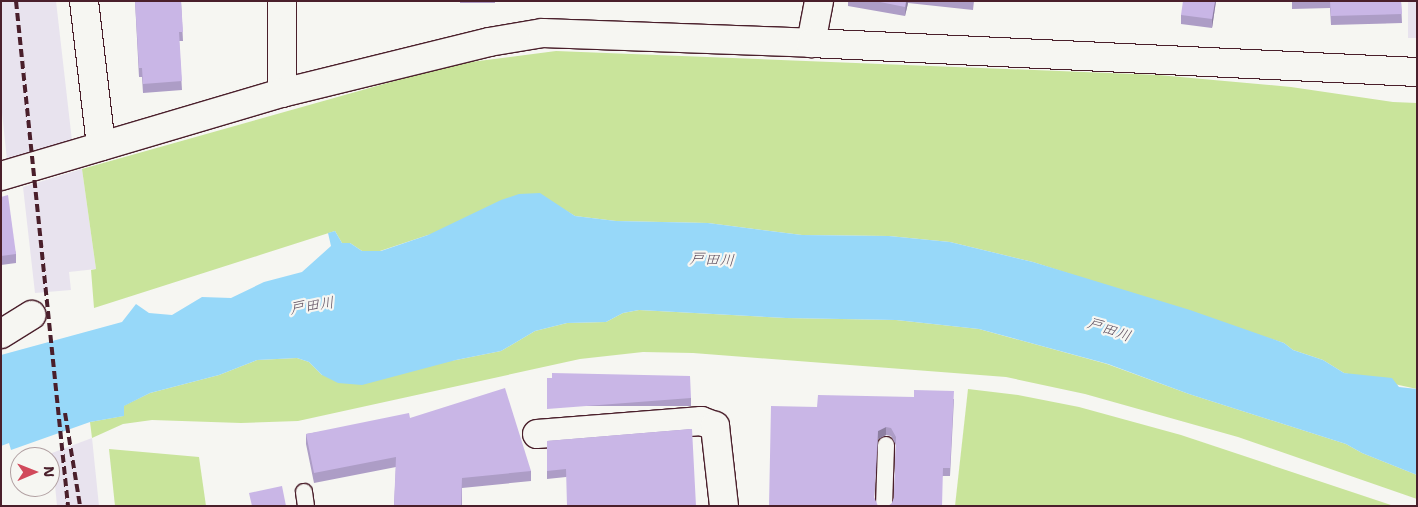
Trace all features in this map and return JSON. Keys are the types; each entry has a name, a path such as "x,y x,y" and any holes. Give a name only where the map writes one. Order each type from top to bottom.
{"street":[{"path":"84,1 101,146"},
{"path":"282,1 282,93"},
{"path":"811,43 818,1"},
{"path":"1,176 282,93 489,42 543,33 811,43 1417,72"},
{"path":"1,334 32,315"},
{"path":"536,434 701,421 715,426 724,506"}],"lane":[{"path":"884,506 886,445"}],"shaded area":[{"path":"1,1 56,1 72,141 7,160 1,103"},
{"path":"1408,1 1417,1 1417,38 1408,38"},
{"path":"82,169 96,269 69,272 71,290 35,293 23,187"},
{"path":"92,438 99,506 57,506 56,497 60,497 60,450"}],"green space":[{"path":"556,51 1158,75 1291,87 1393,102 1417,103 1417,389 1344,373 1323,360 1293,350 1284,343 1033,262 950,242 889,236 802,235 708,223 616,221 575,216 565,210 428,235 380,251 362,251 350,243 342,243 335,231 94,308 91,270 96,269 82,169 455,64"},
{"path":"639,310 786,318 896,320 979,329 1107,364 1189,394 1346,444 1362,453 1417,475 1417,499 1238,437 1085,394 1006,377 693,353 643,352 580,359 298,421 241,423 152,420 123,424 92,438 90,422 123,416 123,406 150,393 219,375 257,360 297,358 309,362 322,375 456,360 501,351 535,331 567,323 606,322 623,313"},
{"path":"968,389 1018,395 1079,407 1181,435 1394,506 955,506"},
{"path":"109,449 199,457 206,506 115,506"}],"water":[{"name":"戸田川","path":"540,193 575,216 616,221 708,223 802,235 889,236 950,242 1033,262 1190,310 1284,343 1293,350 1323,360 1344,373 1392,378 1399,387 1417,389 1417,475 1362,453 1346,444 1189,394 1108,364 979,329 896,320 786,318 639,310 623,313 606,322 567,323 535,331 501,351 456,360 362,385 338,383 322,375 309,362 297,358 257,360 219,375 150,393 124,406 124,416 90,422 19,447 10,447 9,443 1,446 1,355 122,322 136,304 149,313 172,315 202,297 231,298 264,282 302,272 331,246 328,233 335,231 342,243 350,243 362,251 381,251 428,235 501,200 519,194"}],"building":[{"path":"135,1 181,1 183,32 179,32 182,81 143,84 142,68 139,68"},
{"path":"875,1 906,1 905,7"},
{"path":"1183,1 1215,1 1212,19 1181,15"},
{"path":"1330,1 1401,1 1402,14 1331,16"},
{"path":"8,195 16,254 1,256 1,197"},
{"path":"552,373 690,376 691,398 547,409 547,378 552,378"},
{"path":"505,388 531,471 462,478 461,506 394,506 396,457 314,473 306,434 409,413 410,418"},
{"path":"914,390 954,391 950,468 943,468 942,506 888,506 894,498 896,437 891,428 886,427 878,431 874,497 878,506 769,506 771,406 817,407 818,395 914,397"},
{"path":"692,429 696,506 567,506 566,469 547,471 547,441"},
{"path":"282,486 286,506 252,506 249,493"}],"railway":[{"path":"16,1 68,506"},
{"path":"65,413 80,506"}]}
